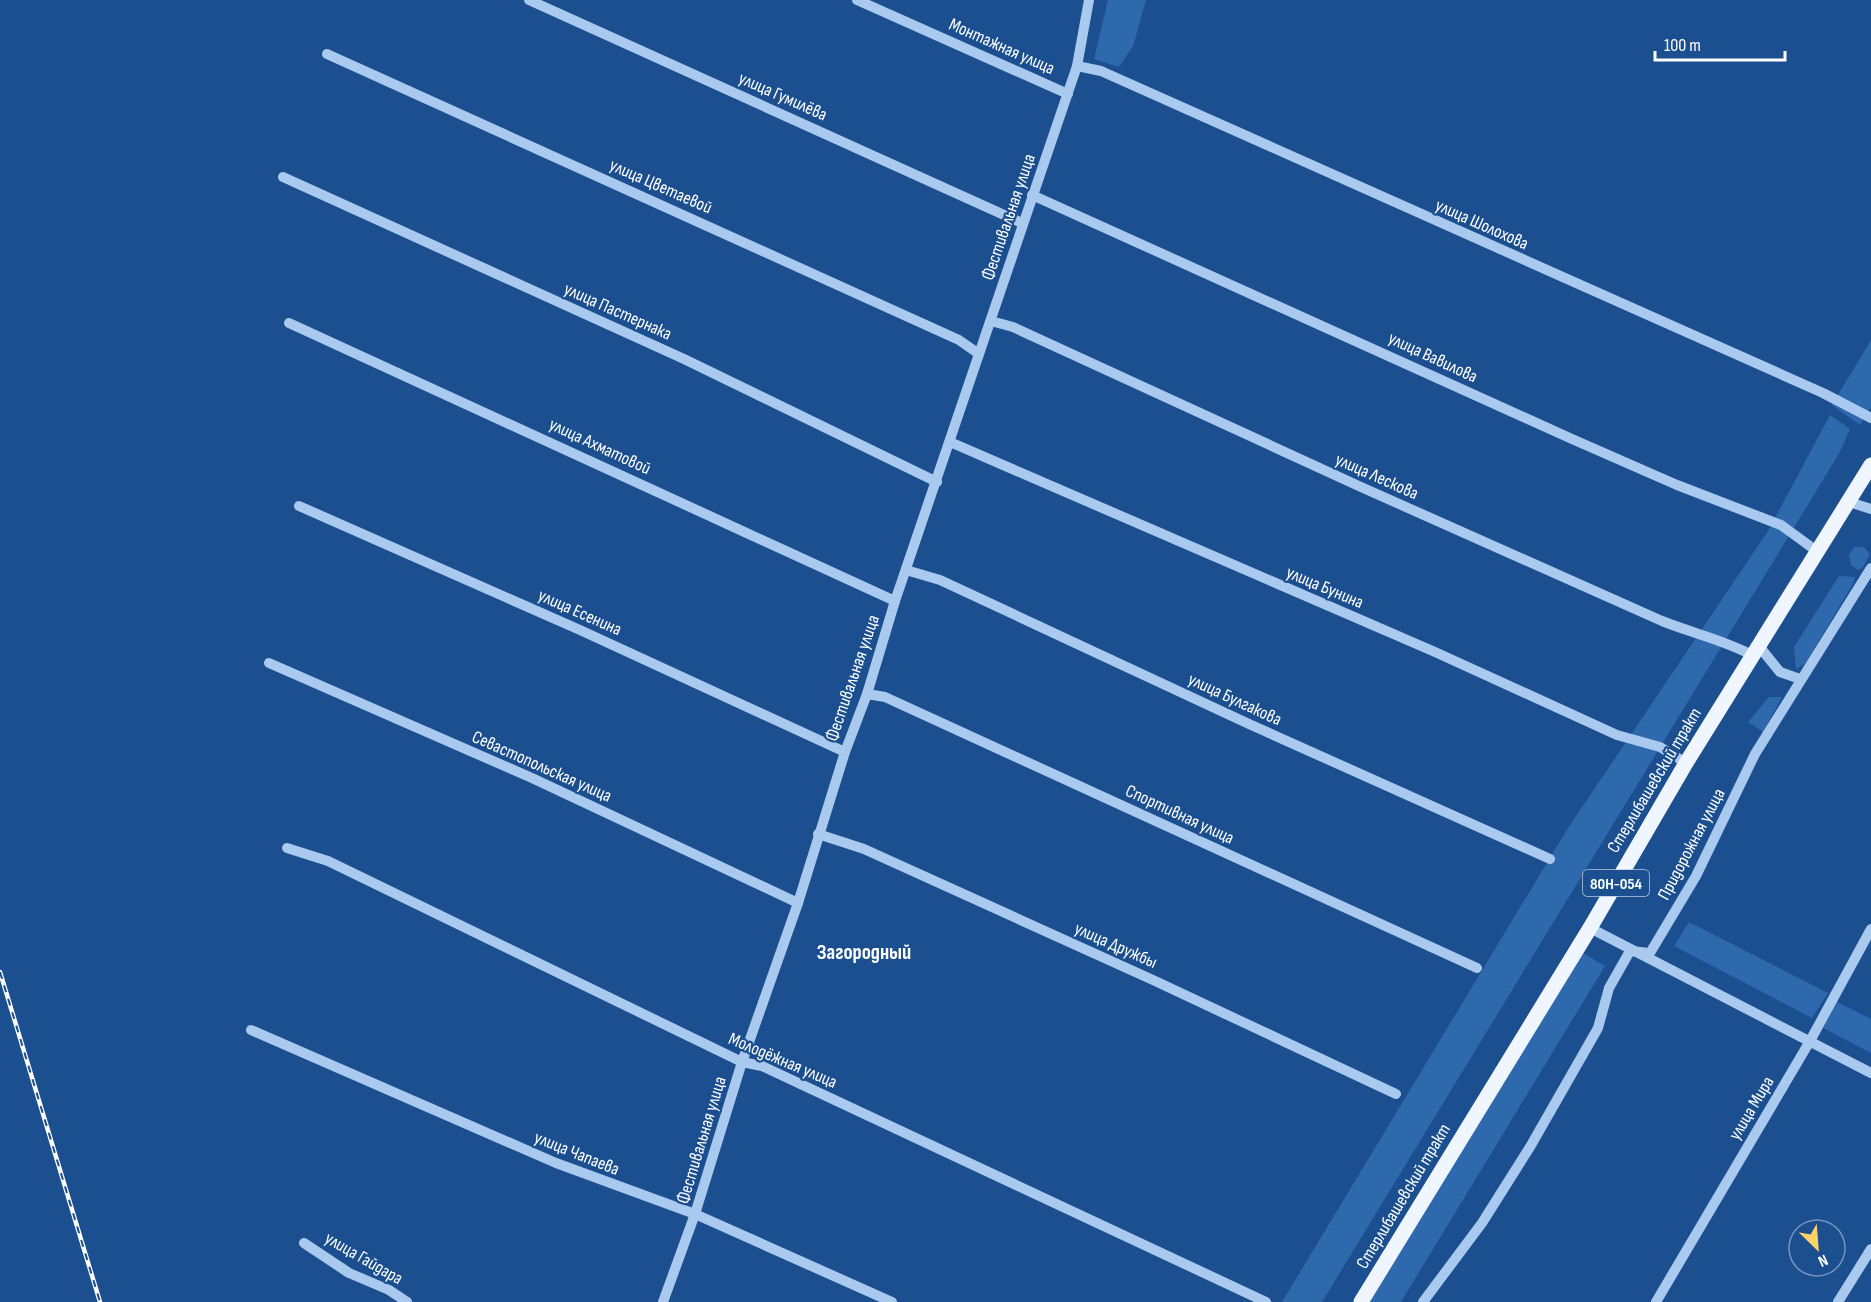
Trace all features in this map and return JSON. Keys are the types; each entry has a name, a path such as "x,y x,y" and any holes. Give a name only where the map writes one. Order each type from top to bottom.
{"main road":[{"name":"Стерлибашевский тракт","path":"1361,1302 1590,928 1686,763 1871,465"}],"street":[{"name":"улица Гумилёва","path":"529,0 1022,223"},
{"name":"Монтажная улица","path":"857,0 1068,94"},
{"name":"Фестивальная улица","path":"663,1302 695,1214 742,1062 798,903 845,752 867,694 1022,223 1068,94 1077,66 1089,0"},
{"name":"улица Цветаевой","path":"327,54 958,340 979,354"},
{"name":"улица Шолохова","path":"1077,66 1101,71 1823,393 1871,418"},
{"name":"улица Пастернака","path":"283,177 684,359 937,482"},
{"name":"улица Вавилова","path":"1032,195 1572,439 1677,485 1782,525 1818,552"},
{"name":"улица Лескова","path":"991,321 1012,327 1361,487 1662,621 1695,635 1755,650"},
{"name":"улица Ахматовой","path":"289,323 896,601"},
{"name":"улица Бунина","path":"950,442 1435,652 1617,735 1660,747 1686,763"},
{"path":"1849,502 1871,509"},
{"name":"улица Есенина","path":"299,506 580,630 845,752"},
{"name":"Придорожная улица","path":"1630,951 1650,953 1696,876 1755,754 1871,568"},
{"name":"улица Булгакова","path":"906,570 940,580 1249,724 1550,859"},
{"path":"1755,650 1780,672 1800,679"},
{"name":"Севастопольская улица","path":"270,663 532,778 798,903"},
{"name":"Спортивная улица","path":"867,694 885,697 1477,968"},
{"name":"улица Дружбы","path":"818,834 896,864 1396,1094"},
{"name":"Молодёжная улица","path":"287,848 328,861 742,1062 762,1066 1266,1302"},
{"path":"1590,928 1630,951 1871,1073"},
{"name":"улица Мира","path":"1656,1302 1810,1041 1871,929"},
{"path":"1423,1302 1482,1223 1530,1147 1598,1028 1609,987 1630,951"},
{"name":"улица Чапаева","path":"251,1030 556,1163 695,1214 892,1302"},
{"name":"улица Гайдара","path":"304,1243 349,1273 389,1290 407,1302"},
{"path":"1838,1302 1871,1250"}],"shaded area":[{"path":"1108,0 1146,0 1133,46 1119,67 1094,59"},
{"path":"1871,340 1871,407 1860,425 1832,405"},
{"path":"1830,415 1850,429 1840,452 1322,1302 1282,1302 1568,828 1768,531"},
{"path":"1854,547 1864,547 1870,554 1863,567 1858,570 1851,565 1849,555"},
{"path":"1839,576 1855,577 1854,582 1805,664 1796,669 1794,647"},
{"path":"1769,697 1782,697 1763,732 1748,722"},
{"path":"1689,922 1828,993 1812,1018 1674,946"},
{"path":"1581,952 1605,966 1401,1302 1369,1302"},
{"path":"1837,1002 1871,1019 1871,1053 1823,1028"}],"railway":[{"path":"0,972 100,1302"}],"district":[{"name":"Загородный","path":"864,952"}]}
